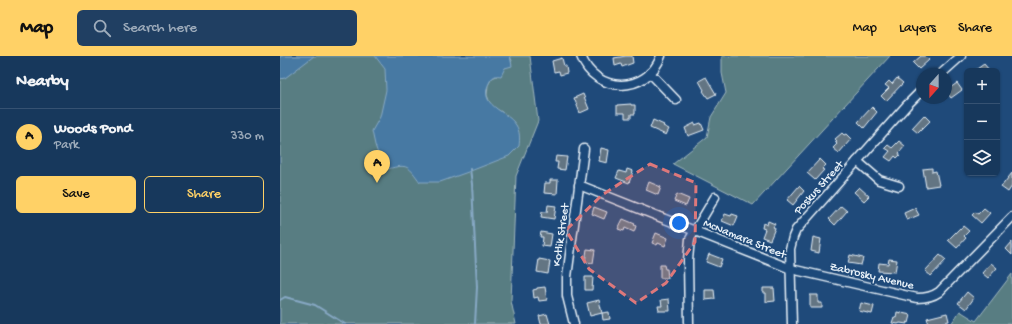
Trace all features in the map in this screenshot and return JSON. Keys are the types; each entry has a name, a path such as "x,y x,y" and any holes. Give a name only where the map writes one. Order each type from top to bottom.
{"street":[{"path":"581,56 586,66 601,80 611,84 622,85 632,84 642,80 657,65 661,56"},
{"path":"947,68 961,56"},
{"path":"650,73 676,100"},
{"name":"Poskus Street","path":"792,324 790,249 796,230 916,96"},
{"name":"Kotlik Street","path":"574,324 567,296 566,277 584,149"},
{"path":"857,161 879,180 899,186"},
{"name":"McNamara Street","path":"579,185 791,269"},
{"path":"689,324 688,260 690,239 694,230 716,197"},
{"name":"Zabrosky Avenue","path":"791,269 909,296 925,298 933,296 946,287 1012,217"}],"highlighted area":[{"path":"650,164 696,183 695,242 666,283 636,303 589,269 566,230 602,195"}],"green space":[{"path":"280,56 455,56 500,159 502,112 491,106 487,95 488,85 492,78 497,76 512,61 510,56 530,56 538,121 516,176 511,301 516,324 280,324"},
{"path":"722,56 890,56 753,205 673,164 707,137 711,117 726,93 722,73"},
{"path":"1012,274 1012,324 951,324 960,311 976,321"}],"water":[{"path":"280,56 314,56 285,78 280,79"},
{"path":"375,56 510,56 512,66 505,68 501,76 495,76 491,79 487,89 487,96 494,107 512,120 516,125 520,141 519,146 509,156 440,182 420,182 410,170 400,166 388,169 382,165 372,131 380,117 386,90 385,69"}],"building":[{"path":"632,56 633,63 622,67 621,64 615,66 614,58"},
{"path":"921,56 925,56 929,60 920,68 918,68 913,63"},
{"path":"562,58 564,66 566,66 567,73 560,75 559,71 554,72 552,61"},
{"path":"984,64 987,68 978,68"},
{"path":"706,77 716,94 708,98 699,81"},
{"path":"897,78 903,83 886,101 881,96 889,88 885,85 889,81 892,84"},
{"path":"957,83 962,90 952,97 952,87"},
{"path":"583,94 589,109 580,113 574,98"},
{"path":"617,105 635,105 635,114 631,114 631,118 625,118 625,113 617,113"},
{"path":"872,107 877,112 864,128 858,122"},
{"path":"924,115 930,121 918,133 912,128"},
{"path":"653,120 669,129 666,135 650,128"},
{"path":"695,123 695,125 701,123 704,130 688,136 685,128"},
{"path":"842,133 844,135 846,134 851,139 839,153 833,148 837,144 835,139"},
{"path":"899,141 905,146 899,153 900,155 897,158 895,156 891,161 885,157 890,151 885,148 888,145 892,148"},
{"path":"601,148 609,150 607,163 599,161"},
{"path":"556,156 567,157 565,170 557,169 558,162 555,162"},
{"path":"820,159 826,165 822,169 824,170 815,180 807,173"},
{"path":"932,168 932,172 936,171 939,185 926,187 923,169"},
{"path":"627,169 633,171 629,183 616,178 619,171 626,173"},
{"path":"1012,173 1012,186 1008,192 1001,187"},
{"path":"550,180 558,180 557,194 544,193 545,183 550,183"},
{"path":"649,182 661,187 658,195 646,190"},
{"path":"799,186 804,191 793,205 787,200"},
{"path":"859,187 869,196 864,201 854,192"},
{"path":"677,194 689,199 686,206 674,201"},
{"path":"548,205 556,206 554,219 541,217 542,212 547,212"},
{"path":"841,206 847,211 835,225 829,219"},
{"path":"594,207 607,212 604,219 592,214"},
{"path":"915,208 919,215 907,220 904,213"},
{"path":"984,208 990,213 981,223 972,215 975,212 978,214"},
{"path":"725,214 738,216 734,226 722,221"},
{"path":"623,219 635,224 634,225 636,226 634,232 625,228 624,231 618,229"},
{"path":"768,221 775,224 770,240 762,237 765,229 762,228 763,223 767,225"},
{"path":"963,226 969,231 964,236 966,238 957,248 948,240"},
{"path":"541,232 552,234 550,247 542,246 543,237 540,237"},
{"path":"656,233 668,238 665,246 658,243 657,245 652,243"},
{"path":"813,237 821,239 819,253 811,251"},
{"path":"1012,242 1012,255 1006,249"},
{"path":"587,249 595,250 593,263 585,262"},
{"path":"709,254 722,259 719,267 706,262"},
{"path":"850,255 863,258 861,265 848,263"},
{"path":"940,255 946,260 931,276 925,271"},
{"path":"539,259 550,261 548,274 537,272"},
{"path":"889,259 897,260 895,272 878,271 879,263 888,264"},
{"path":"991,263 997,268 988,278 982,273"},
{"path":"660,265 664,265 665,269 667,269 668,278 660,278"},
{"path":"585,277 593,277 592,290 585,290"},
{"path":"545,287 547,300 539,301 538,297 534,298 533,290"},
{"path":"763,288 774,288 775,301 766,302 766,293 763,293"},
{"path":"705,290 714,290 715,299 705,300"},
{"path":"967,292 974,298 966,309 958,303"},
{"path":"810,295 818,295 818,303 822,303 822,308 810,308"},
{"path":"669,299 670,311 659,311 658,306 662,306 661,300"},
{"path":"599,300 602,313 590,316 587,303"},
{"path":"861,303 874,306 872,314 859,311"},
{"path":"609,312 610,319 603,320 602,313"},
{"path":"897,312 911,315 909,323 892,323 894,317 896,318"},
{"path":"947,313 949,321 941,324 929,324 927,318"},
{"path":"547,314 550,324 541,324 539,316"}],"waterway":[{"path":"470,169 477,287 475,324"},
{"path":"280,300 285,297 315,305 345,324"}],"place":[{"name":"Woods Pond","path":"377,183"}]}
